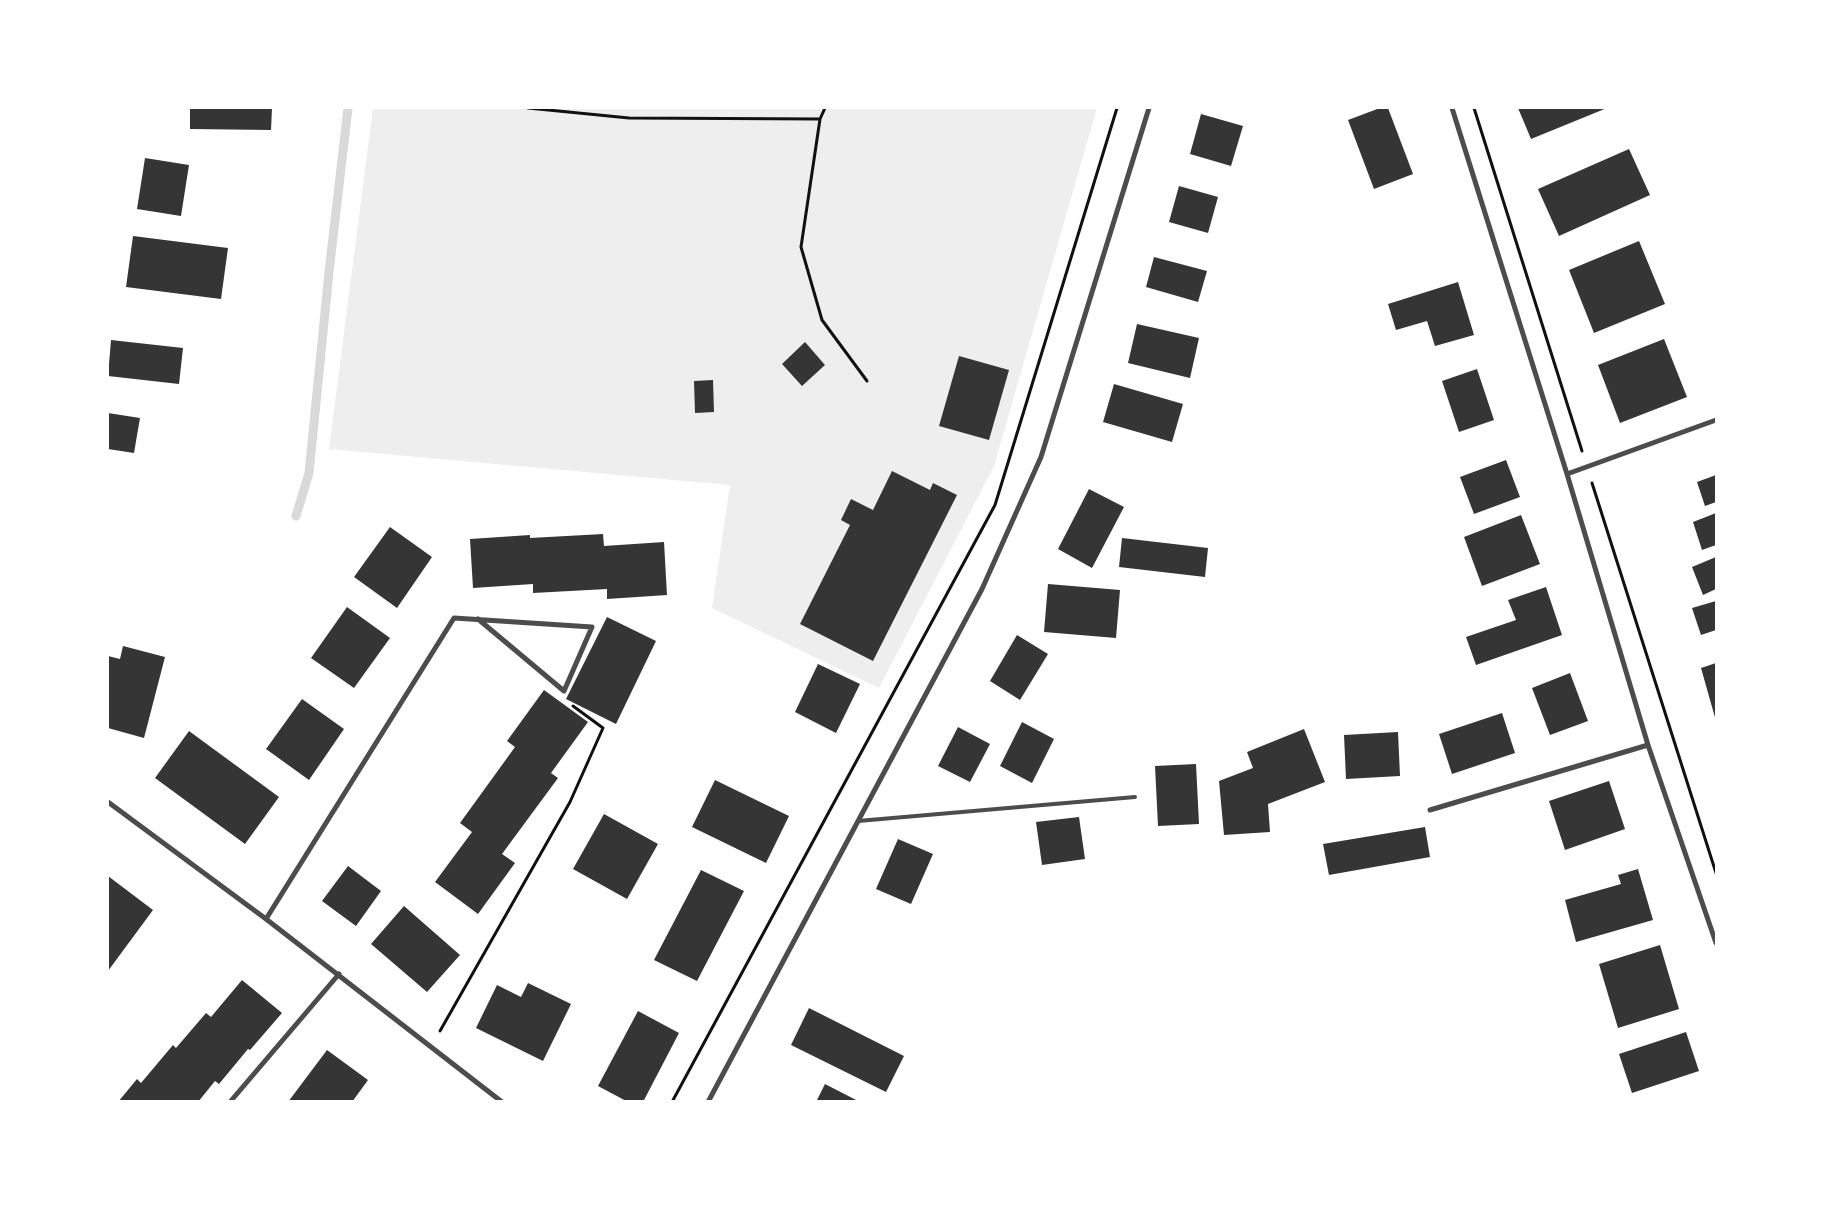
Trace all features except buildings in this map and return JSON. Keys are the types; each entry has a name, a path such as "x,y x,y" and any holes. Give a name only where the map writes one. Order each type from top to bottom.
{"street":[{"path":"708,1102 982,589 1042,457 1149,108"},
{"path":"1452,108 1567,474 1648,745 1716,943"},
{"path":"1567,474 1716,420"},
{"path":"266,918 454,618 478,619 592,627 564,692 478,619"},
{"path":"1430,810 1648,745"},
{"path":"108,802 266,918 502,1102"},
{"path":"230,1102 339,974"}],"lane":[{"path":"858,821 1135,797"}],"path":[{"path":"528,108 629,118 820,119"},
{"path":"825,108 820,119 801,247 822,320 867,381"},
{"path":"672,1102 995,505 1117,108"},
{"path":"1474,108 1716,873"},
{"path":"432,1047 570,802 603,728 562,698 564,692"}],"shaded area":[{"path":"373,108 1097,108 994,466 879,688 712,608 730,485 329,449"}],"waterway":[{"path":"296,516 309,473 348,108"}]}
